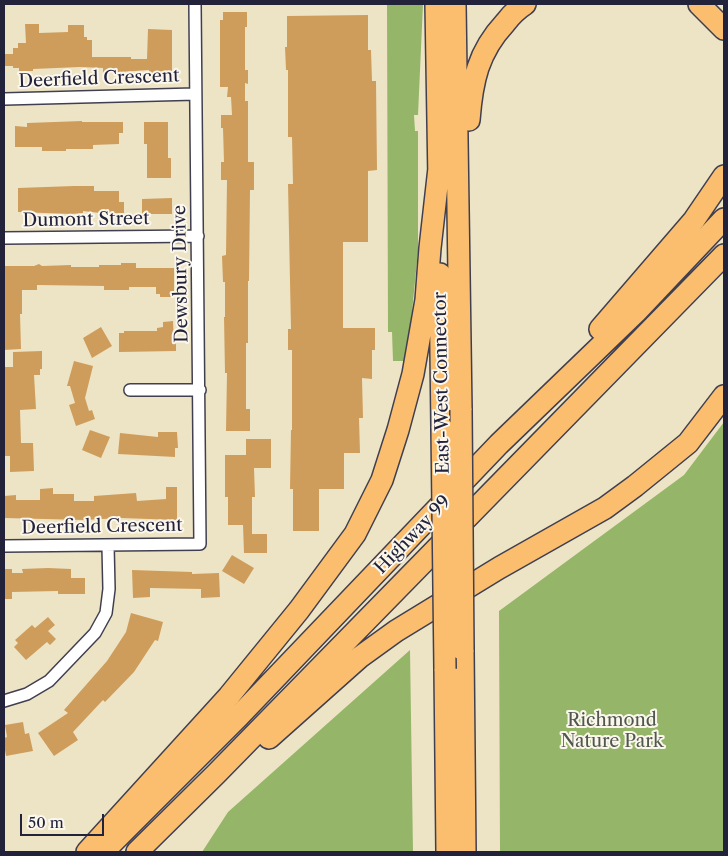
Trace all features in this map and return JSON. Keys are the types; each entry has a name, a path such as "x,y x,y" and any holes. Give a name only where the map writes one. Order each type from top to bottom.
{"highway":[{"name":"East-West Connector","path":"436,4 447,852"},
{"name":"East-West Connector","path":"455,4 465,852"},
{"path":"460,372 468,290 468,129 471,92 480,60 496,33 517,9 525,4"},
{"path":"699,4 724,29"},
{"path":"87,852 229,696 299,610 355,534 382,480 413,374 426,300 439,168"},
{"path":"499,444 663,257 694,220 724,176"},
{"name":"Highway 99","path":"103,852 239,716 499,444 636,312 724,219"},
{"name":"Highway 99","path":"137,852 724,255"},
{"path":"143,852 360,657 404,626 499,568 605,508 663,465 688,443 724,396"}],"street":[{"name":"Dewsbury Drive","path":"195,4 200,544"},
{"name":"Deerfield Crescent","path":"4,100 195,94"},
{"name":"Dumont Street","path":"4,238 198,236"},
{"path":"130,390 200,390"},
{"name":"Deerfield Crescent","path":"4,546 200,544"},
{"path":"4,701 28,694 49,681 95,633 106,613 109,589 108,546"}],"green space":[{"path":"387,4 423,4 418,115 414,115 415,131 418,131 418,251 405,361 393,361 392,332 388,332"},
{"name":"Richmond Nature Park","path":"724,422 724,852 500,852 499,611 684,475"},
{"path":"410,650 413,852 202,852 228,812"}],"building":[{"path":"223,12 247,12 245,70 248,70 248,84 245,83 245,101 248,101 248,162 254,162 254,190 250,190 248,343 246,343 246,409 250,409 250,431 226,431 225,282 223,282 222,256 226,255 227,180 221,180 221,162 224,162 221,115 232,115 231,97 227,97 228,87 220,87 220,20 223,20"},
{"path":"368,15 368,50 371,50 372,81 376,81 377,170 368,171 368,242 343,242 343,328 375,328 375,350 372,350 372,379 362,378 363,418 359,418 360,453 344,453 344,489 319,489 319,531 293,531 293,489 290,489 292,350 288,350 288,329 291,329 288,184 293,184 292,137 288,137 288,70 286,70 285,47 287,47 287,16"},
{"path":"25,24 39,24 39,33 68,32 68,25 84,25 84,37 87,37 87,40 92,40 92,57 131,57 131,59 147,59 148,29 172,30 172,76 149,77 149,70 103,73 103,68 80,67 19,71 19,68 13,68 13,66 4,66 4,54 13,54 13,48 18,48 18,43 26,43"},
{"path":"123,122 123,133 119,133 119,144 93,145 93,149 66,149 66,151 42,151 42,147 15,147 15,126 27,127 27,123"},
{"path":"144,122 168,122 168,158 171,158 171,178 147,178 147,144 144,144"},
{"path":"94,186 94,191 119,191 119,202 124,202 124,213 109,214 83,211 83,213 71,214 18,212 18,188"},
{"path":"172,198 172,214 142,214 142,199"},
{"path":"121,263 136,263 136,268 174,268 174,297 160,297 160,294 156,294 156,287 129,287 129,290 104,290 104,286 37,285 37,290 22,290 22,314 20,314 21,349 4,350 4,266 34,266 39,264 42,266 71,265 71,267 99,267 99,265 121,265"},
{"path":"173,321 176,351 119,352 119,333 124,333 124,331 157,331 157,328 163,327 163,322"},
{"path":"101,327 112,346 92,358 83,338"},
{"path":"42,351 40,375 34,375 36,409 20,410 21,443 33,443 34,471 10,472 10,456 4,456 4,367 13,367 13,352"},
{"path":"74,361 93,366 85,398 89,411 92,410 95,419 76,426 69,405 75,403 70,386 67,386"},
{"path":"90,430 110,437 101,458 82,450"},
{"path":"158,432 177,432 178,448 175,448 175,457 118,454 120,433 158,437"},
{"path":"246,439 271,439 271,468 254,468 255,497 252,497 252,534 267,534 267,553 244,553 243,525 228,525 228,497 225,497 225,455 246,455"},
{"path":"166,487 177,487 177,520 4,518 4,496 16,495 16,500 40,500 40,489 53,488 53,494 74,494 74,501 94,501 94,496 136,493 137,501 166,499"},
{"path":"232,555 254,568 244,584 222,571"},
{"path":"4,569 12,569 12,573 23,573 22,569 71,569 71,578 85,578 85,594 58,594 58,591 12,592 12,599 4,599"},
{"path":"132,570 192,572 192,574 219,573 220,597 201,598 201,589 150,588 150,597 133,598"},
{"path":"131,613 163,622 158,641 155,640 134,672 105,702 103,700 73,732 78,740 54,756 38,733 68,713 64,710 107,661 126,632"},
{"path":"48,617 55,625 48,631 56,639 50,645 47,642 26,660 14,647 18,643 15,640 32,625 35,628"},
{"path":"23,722 25,734 29,733 33,751 6,756 4,738 7,737 5,725"}]}
